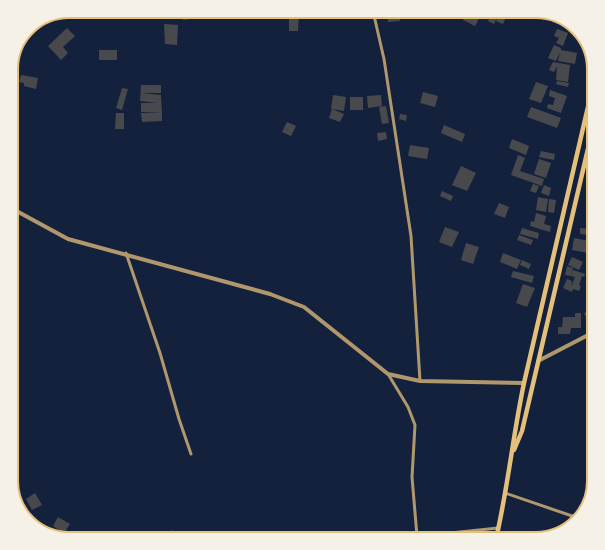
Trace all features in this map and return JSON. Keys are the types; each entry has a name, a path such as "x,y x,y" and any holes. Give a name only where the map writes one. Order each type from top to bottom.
{"main road":[{"path":"498,532 512,456 514,428 587,111"},
{"path":"512,456 522,431 587,153"}],"street":[{"path":"375,18 384,59 411,236 420,381"},
{"path":"18,212 68,239 126,253 270,294 304,307 388,374 408,407 415,425 412,477 417,532"},
{"path":"126,253 160,353 179,419 191,454"},
{"path":"538,361 587,336"},
{"path":"388,374 420,381 524,383"},
{"path":"504,493 573,516"},
{"path":"458,532 499,528"}],"building":[{"path":"183,18 198,18 183,20"},
{"path":"289,18 299,18 298,31 289,31"},
{"path":"388,18 400,18 400,21 388,22"},
{"path":"464,18 479,18 475,26 463,20"},
{"path":"489,18 496,18 494,24 488,21"},
{"path":"498,18 506,18 503,24 496,21"},
{"path":"164,24 178,25 177,45 165,44"},
{"path":"67,28 75,36 63,47 68,53 61,60 48,46"},
{"path":"557,29 568,33 563,46 556,43 559,38 554,36"},
{"path":"554,45 561,48 561,50 577,53 575,64 558,61 560,52 556,61 548,58"},
{"path":"99,50 117,50 117,60 99,60"},
{"path":"553,62 570,65 568,82 556,80 557,66 554,72 549,70"},
{"path":"21,75 38,78 36,89 24,86 24,83 19,82"},
{"path":"557,81 569,83 568,87 556,84"},
{"path":"536,82 548,86 541,103 529,99"},
{"path":"141,85 161,85 161,93 141,93 161,95 162,112 141,112 141,103 157,103 140,101"},
{"path":"122,88 128,89 122,110 116,108"},
{"path":"550,90 567,96 561,113 547,108 548,104 553,105 555,98 549,96"},
{"path":"423,92 438,96 435,107 420,103"},
{"path":"333,95 346,97 344,111 331,109"},
{"path":"381,95 382,106 368,108 367,96"},
{"path":"350,97 363,97 363,110 350,110"},
{"path":"386,106 389,123 382,124 379,107"},
{"path":"531,107 561,118 557,128 527,117"},
{"path":"332,109 344,114 340,122 329,118"},
{"path":"162,112 162,121 142,122 141,113"},
{"path":"116,113 124,113 124,129 115,129"},
{"path":"400,114 407,115 406,121 399,119"},
{"path":"287,122 296,126 291,136 282,132"},
{"path":"444,125 465,134 462,142 441,133"},
{"path":"386,132 387,139 378,141 377,133"},
{"path":"512,139 529,146 526,155 509,148"},
{"path":"410,145 429,148 427,159 408,156"},
{"path":"541,151 555,154 554,160 539,157"},
{"path":"518,155 525,158 520,171 544,179 542,186 511,175"},
{"path":"539,159 551,163 546,178 534,174"},
{"path":"461,166 476,173 467,191 452,185"},
{"path":"533,184 539,186 536,193 530,191"},
{"path":"544,185 551,188 549,196 541,193"},
{"path":"442,191 453,196 451,201 440,196"},
{"path":"538,197 548,199 546,212 536,210"},
{"path":"549,199 556,200 554,213 548,212"},
{"path":"499,203 509,207 505,218 494,214"},
{"path":"536,213 546,216 544,224 551,226 550,232 530,226 531,221 534,222"},
{"path":"445,227 459,232 452,247 439,242"},
{"path":"522,228 539,233 538,239 520,234"},
{"path":"580,228 587,229 587,235 580,234"},
{"path":"519,235 533,240 531,245 517,240"},
{"path":"574,238 587,241 587,253 572,250"},
{"path":"466,243 479,247 473,264 461,260"},
{"path":"503,253 521,260 517,269 500,262"},
{"path":"572,257 583,262 579,270 568,265"},
{"path":"522,260 531,264 529,269 520,265"},
{"path":"567,266 573,268 571,276 565,275"},
{"path":"573,270 585,274 584,277 582,276 579,291 573,289 572,292 563,288 567,279 572,281 571,287 575,277 571,276"},
{"path":"513,271 534,276 532,283 511,277"},
{"path":"523,284 535,288 527,307 516,303"},
{"path":"587,310 587,318 584,314"},
{"path":"575,313 581,313 581,328 571,328 570,334 558,334 558,327 562,327 563,317 575,317"},
{"path":"35,493 42,505 32,510 26,499"},
{"path":"58,517 70,524 65,532 61,531 53,526"}]}
